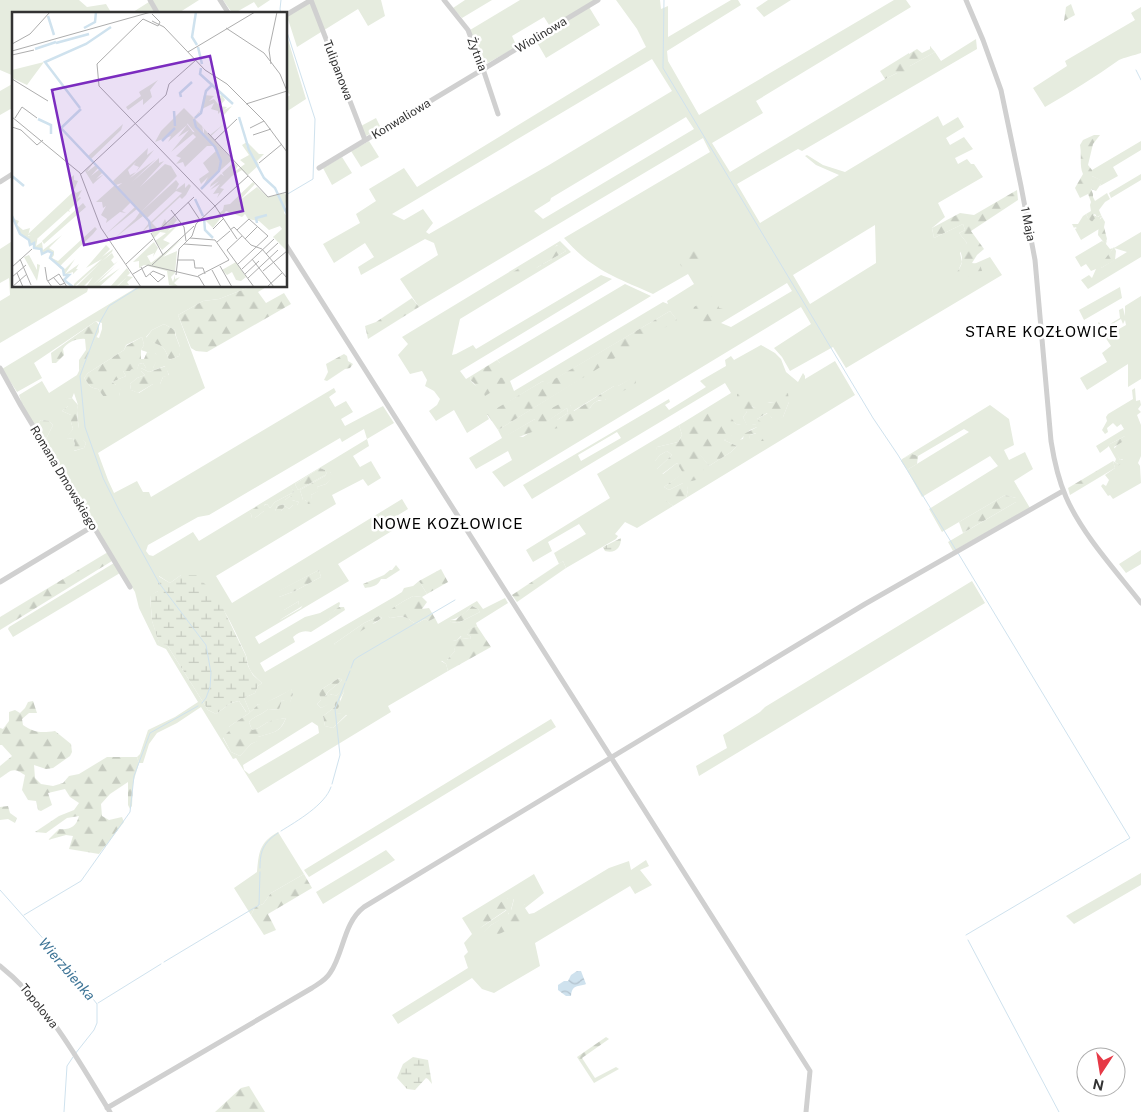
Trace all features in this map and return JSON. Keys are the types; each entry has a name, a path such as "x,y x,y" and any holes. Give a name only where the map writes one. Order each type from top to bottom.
{"street":[{"path":"150,0 157,12"},
{"path":"220,0 228,12"},
{"path":"288,14 311,0"},
{"name":"Tulipanowa","path":"311,0 365,140"},
{"name":"Żytnia","path":"444,0 468,30 498,114"},
{"name":"Wiolinowa","path":"483,69 598,0"},
{"name":"1 Maja","path":"966,0 990,56 1001,90 1021,186 1035,260 1054,456 1063,490 1081,524 1141,603"},
{"name":"Konwaliowa","path":"319,168 483,69"},
{"path":"0,182 12,174"},
{"path":"288,248 810,1071 806,1112"},
{"name":"Romana Dmowskiego","path":"0,368 130,587"},
{"path":"108,1110 326,978 334,965 352,920 364,907 865,604 1063,490"},
{"path":"0,582 93,526"},
{"name":"Topolowa","path":"0,966 28,990 56,1026 108,1110"}],"green space":[{"path":"0,0 79,0 87,7 106,4 111,12 12,12 12,75 0,70"},
{"path":"152,0 199,0 180,12 133,12"},
{"path":"223,0 270,0 258,8 254,2 236,12 232,12"},
{"path":"314,0 381,0 385,16 368,26 358,9 297,47 288,15"},
{"path":"465,0 492,0 462,18 453,8"},
{"path":"520,0 596,0 551,28 544,17 512,36 517,47 484,65 470,30"},
{"path":"616,0 660,0 661,9 668,6 668,37 731,0 738,0 741,5 667,51 668,61 699,115 894,0 906,0 911,7 756,101 763,113 712,143 730,172 885,79 935,52 941,61 976,39 977,49 802,151 798,149 737,184 760,223 839,175 816,165 805,156 807,155 823,165 845,172 938,116 943,126 958,117 964,127 946,138 950,145 964,137 973,149 955,158 958,164 967,159 971,164 974,164 983,177 938,203 945,217 932,228 934,238 963,224 965,230 959,233 967,243 960,253 962,262 958,271 990,257 1002,275 846,368 833,347 790,371 774,348 811,324 801,307 504,487 492,472 512,460 508,451 476,469 469,458 502,438 498,430 676,319 670,311 545,385 543,381 487,415 489,419 467,433 454,410 436,421 429,411 437,405 440,399 434,391 425,386 427,380 422,371 410,374 398,355 408,344 402,337 560,241 571,252 460,319 452,355 473,345 476,349 601,275 612,279 460,371 466,379 471,376 470,380 478,388 490,378 500,363 497,360 625,284 651,296 510,381 514,391 663,302 668,304 667,301 694,284 688,274 653,294 605,272 584,258 564,238 710,152 703,138 419,307 400,279 438,255 434,243 425,239 361,275 358,267 374,257 365,243 334,263 323,244 360,223 356,214 376,201 369,189 404,168 417,187 646,47 637,29","holes":["652,59 672,91 429,234 426,232 433,223 423,209 404,220 392,214","686,117 694,129 543,219 534,211 550,201 551,198","875,225 876,263 810,304 793,275","557,245 566,251 536,268","787,283 792,291 731,327 721,323","635,377 605,400 596,402 590,408 557,420 568,413 567,408 523,437 508,435 535,419 535,426 538,425 570,405 573,411 614,386 618,386"]},
{"path":"768,0 791,0 764,17 756,8"},
{"path":"1071,4 1075,15 1064,21 1066,7"},
{"path":"589,7 600,25 546,58 535,39"},
{"path":"1141,7 1141,53 1119,60 1045,107 1033,88 1067,66 1065,61 1135,20 1131,13"},
{"path":"288,40 306,99 288,111 288,96 290,95 288,92"},
{"path":"930,46 935,52 910,66 907,74 897,73 885,79 880,71 917,49 922,53 930,49"},
{"path":"12,84 12,108 0,115 0,91"},
{"path":"376,118 381,128 366,136 361,126"},
{"path":"1094,135 1100,135 1093,144 1088,165 1092,170 1092,176 1103,181 1096,191 1091,189 1093,197 1095,201 1107,193 1110,199 1099,210 1101,215 1097,217 1095,214 1093,215 1095,218 1092,222 1086,214 1091,211 1091,202 1088,194 1080,198 1075,188 1083,174 1080,145 1083,140"},
{"path":"369,141 379,157 361,167 351,151"},
{"path":"1141,141 1141,150 1113,167 1118,176 1100,186 1102,181 1092,176 1092,170"},
{"path":"342,157 352,173 332,185 323,168"},
{"path":"1141,174 1141,180 1111,198 1109,193"},
{"path":"1017,190 1018,200 971,231 984,249 972,263 980,264 982,271 973,273 963,280 954,278 962,262 961,250 967,243 959,233 965,230 963,224 934,238 932,228 960,213 974,215"},
{"path":"1086,214 1088,218 1094,220 1093,215 1098,217 1101,215 1102,217 1100,218 1099,229 1081,240 1075,229 1077,228 1074,228 1072,224 1078,224"},
{"path":"1102,217 1105,222 1104,227 1107,239 1105,244 1098,235 1099,220"},
{"path":"1141,232 1141,257 1088,289 1081,280 1089,275 1092,278 1096,269 1091,271 1086,264 1081,267 1075,257 1102,241 1105,243 1107,240 1106,244 1110,249 1113,248 1101,268 1127,252 1114,248"},
{"path":"699,240 707,259 697,267 687,269 681,266 678,259 682,250 691,249 691,242"},
{"path":"12,241 12,288 87,288 87,292 0,343 0,301 10,295 9,278 0,283 0,249"},
{"path":"558,245 566,251 536,268 512,285 503,278"},
{"path":"1114,247 1116,251 1115,260 1101,268 1102,263"},
{"path":"1120,287 1122,298 1084,320 1079,310"},
{"path":"136,288 247,288 219,299 203,301 178,315 205,388 98,453 114,493 137,481 143,492 149,492 151,497 334,388 336,392 329,397 335,407 346,401 353,412 341,419 345,426 383,406 394,423 367,439 369,446 353,456 360,467 371,461 381,478 368,486 363,479 332,495 336,504 216,576 232,603 402,499 408,509 395,517 400,526 338,564 349,581 255,637 259,644 305,617 320,613 340,603 339,607 329,615 330,620 311,632 303,631 297,634 293,637 295,642 260,663 265,672 394,597 402,592 404,588 413,586 419,581 427,594 422,597 413,596 399,604 387,614 390,618 404,617 416,624 425,619 429,621 435,618 438,624 477,601 483,609 505,598 508,603 476,623 477,626 468,630 467,634 471,637 470,639 462,638 461,636 453,641 455,651 447,660 441,661 446,664 448,671 388,706 391,712 258,793 236,758 233,759 201,707 177,723 157,733 149,744 143,763 139,763 137,757 140,754 148,730 175,717 198,702 166,649 157,645 139,608 135,592 40,437 19,395 42,381 49,393 77,375 96,337 99,338 102,323 96,321 34,363 42,378 17,392 2,369","holes":["164,324 175,330 180,349 179,356 169,360 165,350 146,337 152,330","142,337 144,345 141,350 155,353 158,357 153,368 146,368 143,363 139,364 137,369 123,371 126,376 112,382 116,385 121,385 119,396 103,396 98,389 91,387 84,378 88,373 124,350 126,345","165,366 169,375 163,377 160,384 153,384 139,393 131,390 130,384 137,378 145,375 141,368 149,372","74,393 78,405 79,432 81,438 86,443 84,448 74,451 75,444 73,438 68,439 67,437 73,429 71,415 62,411 68,406 68,399 72,398","41,420 49,421 53,425 45,441 37,425","364,429 367,439 199,541 193,532 153,556 149,555 146,551 148,545 198,517 209,515 340,438 342,442","320,468 325,470 325,475 298,490 295,484","327,472 330,472 333,477 326,484 317,487 318,491 311,495 312,503 303,500 300,490 325,476","291,487 294,492 275,502 270,508 267,504 263,506 264,511 255,518 252,518 249,512","290,496 292,496 292,500 299,502 289,509 285,506 281,511 275,511 277,506 285,504 285,500","319,570 321,577 279,597 279,591","181,575 195,575 219,602 246,654 250,670 262,683 258,686 255,693 244,698 250,712 246,712 239,701 231,703 216,714 208,710 167,645 159,642 152,621 150,596 158,591 159,576 170,583","299,601 298,605 303,605 280,620 284,615 284,610","472,606 480,612 458,623 451,622 450,620 464,613","379,616 382,618 337,645 334,644 364,623","339,678 342,680 325,697 332,694 336,696 343,690 344,692 337,713 347,715 333,728 325,726 323,716 335,707 334,701 321,708 317,704 321,700 320,693 322,689","291,689 293,694 290,702 282,700 279,710 268,709 249,722 252,730 268,722 286,718 281,727 275,732 258,737 257,741 251,744 240,756 231,752 223,738 229,731 229,727 248,714 258,704 262,706","312,722 318,726 319,733 249,774 244,770 243,765"]},
{"path":"247,288 265,288 258,292 266,303 284,293 291,304 207,352 196,351 191,348 178,315 203,301 219,299"},
{"path":"718,293 717,302 719,308 731,311 707,322 691,317 694,307"},
{"path":"1141,296 1141,379 1128,387 1128,364 1087,390 1080,378 1107,362 1102,353 1111,346 1105,337 1126,325 1125,320 1123,324 1121,319 1102,330 1098,323 1103,328 1120,318 1119,310 1123,308 1125,316 1125,306"},
{"path":"412,298 419,307 368,339 365,326 376,322"},
{"path":"670,311 677,320 498,430 487,414 543,381 546,384"},
{"path":"96,321 99,325 99,332 79,371 79,360 86,350 85,339 67,344 63,349 64,355 56,363 52,363 51,353"},
{"path":"164,324 175,330 181,350 179,356 169,360 162,347 146,338 152,330"},
{"path":"142,337 144,345 141,350 141,359 144,359 147,352 155,353 159,357 153,368 146,368 143,363 139,364 137,370 123,371 126,376 112,382 116,385 122,385 119,396 103,396 98,389 93,388 84,378 88,373 124,350 126,346"},
{"path":"761,345 781,359 786,372 798,382 803,373 805,379 835,361 855,395 686,498 688,490 686,482 699,453 709,466 737,446 724,440 732,436 730,434 741,425 736,424 730,418 684,422 731,393 725,383 532,499 523,485 669,399 670,402 665,405 669,410 706,387 700,381 726,366 725,360 731,356 734,360","holes":["770,402 789,402 783,417 772,418 768,413 757,419 760,426 759,441 757,433 750,435 749,439 740,440 750,430 757,427 757,424 747,425 743,417 747,412 743,405 754,408","617,432 621,438 581,461 578,455"]},
{"path":"344,354 347,356 348,361 353,364 350,368 345,369 327,381 324,380 328,372 326,364"},
{"path":"497,360 500,363 500,369 491,377 505,378 509,381 485,396 482,389 477,388 470,380 471,376"},
{"path":"166,366 169,376 163,377 160,384 153,384 138,393 131,390 130,384 137,378 145,375 141,368 149,372"},
{"path":"635,376 636,383 605,400 599,400 594,403 586,412 564,427 553,429 556,421 568,413 567,408 532,432 511,440 507,435 535,419 535,425 537,425 539,415 565,401 574,411 614,386 618,386"},
{"path":"1135,388 1136,401 1140,400 1141,405 1138,409 1141,412 1137,415 1141,425 1141,456 1138,463 1140,466 1141,483 1113,499 1110,495 1108,496 1101,486 1103,484 1106,486 1109,480 1105,475 1115,468 1113,461 1118,464 1123,459 1120,460 1114,449 1125,436 1110,444 1100,453 1096,446 1124,429 1121,424 1117,427 1113,423 1107,428 1108,432 1105,434 1102,430 1107,421 1106,417 1108,414 1133,399 1132,390"},
{"path":"749,393 752,397 755,396 757,401 752,406 754,408 761,403 775,402 780,394 788,393 789,402 783,417 775,421 767,413 757,419 761,422 760,426 769,428 771,435 765,441 759,441 755,437 756,433 750,435 749,441 742,443 739,440 743,439 744,434 757,427 756,424 747,426 743,417 747,412 737,399 737,394"},
{"path":"72,398 78,405 78,425 86,443 84,448 73,451 75,444 73,438 68,439 66,437 73,429 71,415 62,411 68,406 68,399"},
{"path":"990,405 1009,419 1014,445 1004,450 1009,460 1025,452 1033,469 1014,481 1030,508 953,551 948,542 1016,502 1016,498 1005,495 942,532 929,509 998,466 990,456 922,497 907,470 969,432 964,429 918,456 912,454 902,459"},
{"path":"715,412 727,413 736,424 742,425 740,431 731,434 733,437 724,440 737,446 709,466 700,455 704,469 696,480 687,482 686,498 673,506 663,499 676,488 683,487 683,483 669,490 664,487 683,473 677,463 658,477 657,469 672,455 667,451 655,461 653,459 657,447 678,442 682,435 679,425 684,422 693,422 704,414"},
{"path":"41,420 49,421 53,425 45,441 37,425"},
{"path":"679,425 682,435 678,442 657,447 655,461 667,451 672,455 657,469 663,474 677,463 684,473 664,487 669,490 683,483 683,487 664,499 673,506 637,528 625,522 615,534 618,536 616,539 566,568 563,561 559,564 554,553 586,534 579,524 548,542 552,551 533,562 526,550 610,498 597,474"},
{"path":"1125,436 1128,437 1128,440 1114,447 1120,460 1125,460 1118,466 1108,445"},
{"path":"912,454 918,456 917,464 907,470 901,461"},
{"path":"1113,461 1115,468 1070,495 1068,488"},
{"path":"320,468 325,470 325,475 298,490 295,484"},
{"path":"327,472 330,472 334,477 326,484 317,487 319,491 311,495 313,503 308,504 303,500 300,490 325,476"},
{"path":"291,486 294,492 275,502 270,508 267,504 264,505 264,511 255,518 252,518 248,512"},
{"path":"1005,495 1016,498 1016,502 963,533 959,522"},
{"path":"292,496 292,500 299,502 297,505 293,505 289,509 285,506 281,511 275,511 277,506 285,504 285,500"},
{"path":"621,538 617,549 612,552 605,551 603,547"},
{"path":"1141,550 1141,564 1126,573 1119,564"},
{"path":"108,552 112,561 0,630 0,617"},
{"path":"563,561 566,568 517,602 512,595"},
{"path":"114,563 120,573 13,637 8,629 9,627"},
{"path":"396,565 400,570 386,579 381,579 374,586 365,588 363,584 384,575"},
{"path":"441,569 448,582 427,594 419,581"},
{"path":"319,570 321,577 279,597 278,591"},
{"path":"181,575 196,575 221,604 246,656 248,666 253,675 262,683 258,686 255,693 244,698 250,712 247,713 239,701 231,703 216,714 208,710 167,645 159,643 152,621 150,595 158,591 158,576 170,583"},
{"path":"972,581 985,603 699,776 696,766 727,748 723,735 765,707"},
{"path":"413,596 422,597 427,602 422,609 429,608 435,618 429,621 425,619 416,624 404,617 390,618 386,614 396,606"},
{"path":"270,597 273,601 272,604 262,610 258,607 263,600"},
{"path":"299,601 298,605 304,605 278,621 283,615 284,610"},
{"path":"472,606 480,612 458,623 449,620 456,620"},
{"path":"339,607 344,607 345,610 330,620 328,615"},
{"path":"379,616 382,618 337,646 334,644 364,623"},
{"path":"477,626 491,647 448,671 446,664 441,660 447,660 455,651 452,641 462,636 462,638 470,639 471,637 467,634 467,630"},
{"path":"339,678 342,680 325,696 333,694 336,696 343,689 344,692 340,699 341,703 337,713 347,714 333,728 325,726 323,716 335,707 334,702 321,708 317,704 321,700 319,693 322,689"},
{"path":"291,688 293,694 290,703 282,700 279,710 268,709 249,722 252,730 270,721 286,718 281,727 275,732 258,737 258,741 251,744 240,756 231,752 223,737 229,731 229,727 248,714 258,704 262,705"},
{"path":"33,701 37,713 29,713 22,719 23,725 38,732 55,731 71,744 72,752 70,756 53,768 46,769 34,765 35,778 41,784 53,786 63,783 69,776 79,774 107,757 137,757 139,763 133,783 132,806 130,809 128,805 128,782 110,794 101,804 102,816 109,820 122,817 124,822 99,854 69,849 73,836 66,835 48,840 59,829 72,827 79,816 67,818 46,833 35,832 59,816 74,810 79,803 70,797 65,789 48,793 52,805 41,811 38,810 36,801 28,800 22,790 25,775 14,770 0,778 0,766 12,756 0,745 0,728 3,729 9,721 9,712 15,710 20,713 28,702"},
{"path":"551,719 556,727 309,877 304,870"},
{"path":"8,806 10,813 17,818 15,823 8,819 0,820 0,807"},
{"path":"278,832 304,874 271,893 263,904 255,907 251,915 234,888 257,872 261,849 267,840"},
{"path":"386,850 395,860 323,904 316,892"},
{"path":"646,860 649,866 640,870 652,885 635,894 630,886 535,943 540,966 494,993 482,989 472,978 398,1024 392,1015 468,968 464,956 468,952 464,943 472,934 462,918 534,874 544,893 525,908 529,914 534,913 609,868 629,861 631,870","holes":["508,898 514,899 511,911 525,902 525,904 481,935 491,925 509,915 507,910 480,928"]},
{"path":"1141,873 1141,885 1074,924 1066,916"},
{"path":"304,874 312,888 268,914 276,930 264,935 251,915 255,907 263,904 271,893"},
{"path":"508,898 514,898 511,910 525,901 525,904 520,909 523,913 523,919 508,930 498,934 480,935 491,925 509,914 506,910 480,928 476,925 475,917"},
{"path":"606,1037 609,1039 582,1058 595,1078 616,1067 619,1069 594,1083 577,1057"},
{"path":"413,1057 428,1060 432,1084 426,1078 415,1090 407,1089 397,1078 403,1064"},
{"path":"249,1086 265,1112 215,1112 241,1088"}],"water":[{"path":"581,971 586,984 575,987 571,996 566,996 558,990 558,985 568,981 571,975"}],"waterway":[{"path":"281,0 281,12"},
{"path":"664,0 663,68 873,418 956,550"},
{"path":"288,35 315,119 313,179 288,194"},
{"path":"1136,70 1141,80"},
{"path":"138,288 109,306 100,322 80,376 85,427 103,478 159,583 206,645 211,673 210,687 202,703"},
{"path":"958,553 1130,838 966,935"},
{"path":"351,668 354,660 358,657 455,600"},
{"path":"346,681 350,671"},
{"path":"332,784 340,755 335,709 345,683"},
{"path":"24,915 81,881 130,812 134,776 150,733 198,706"},
{"path":"281,831 317,806 328,794 331,787"},
{"path":"260,868 263,848 278,833"},
{"path":"164,962 259,905 260,872"},
{"name":"Wierzbienka","path":"0,890 64,962 97,1004 97,1023 94,1030 75,1054"},
{"path":"968,940 1059,1112"},
{"path":"98,1003 161,964"},
{"name":"Wierzbienka","path":"64,1112 67,1066 73,1057"}],"district":[{"name":"STARE KOZŁOWICE","path":"1042,332"},
{"name":"NOWE KOZŁOWICE","path":"448,524"}]}
